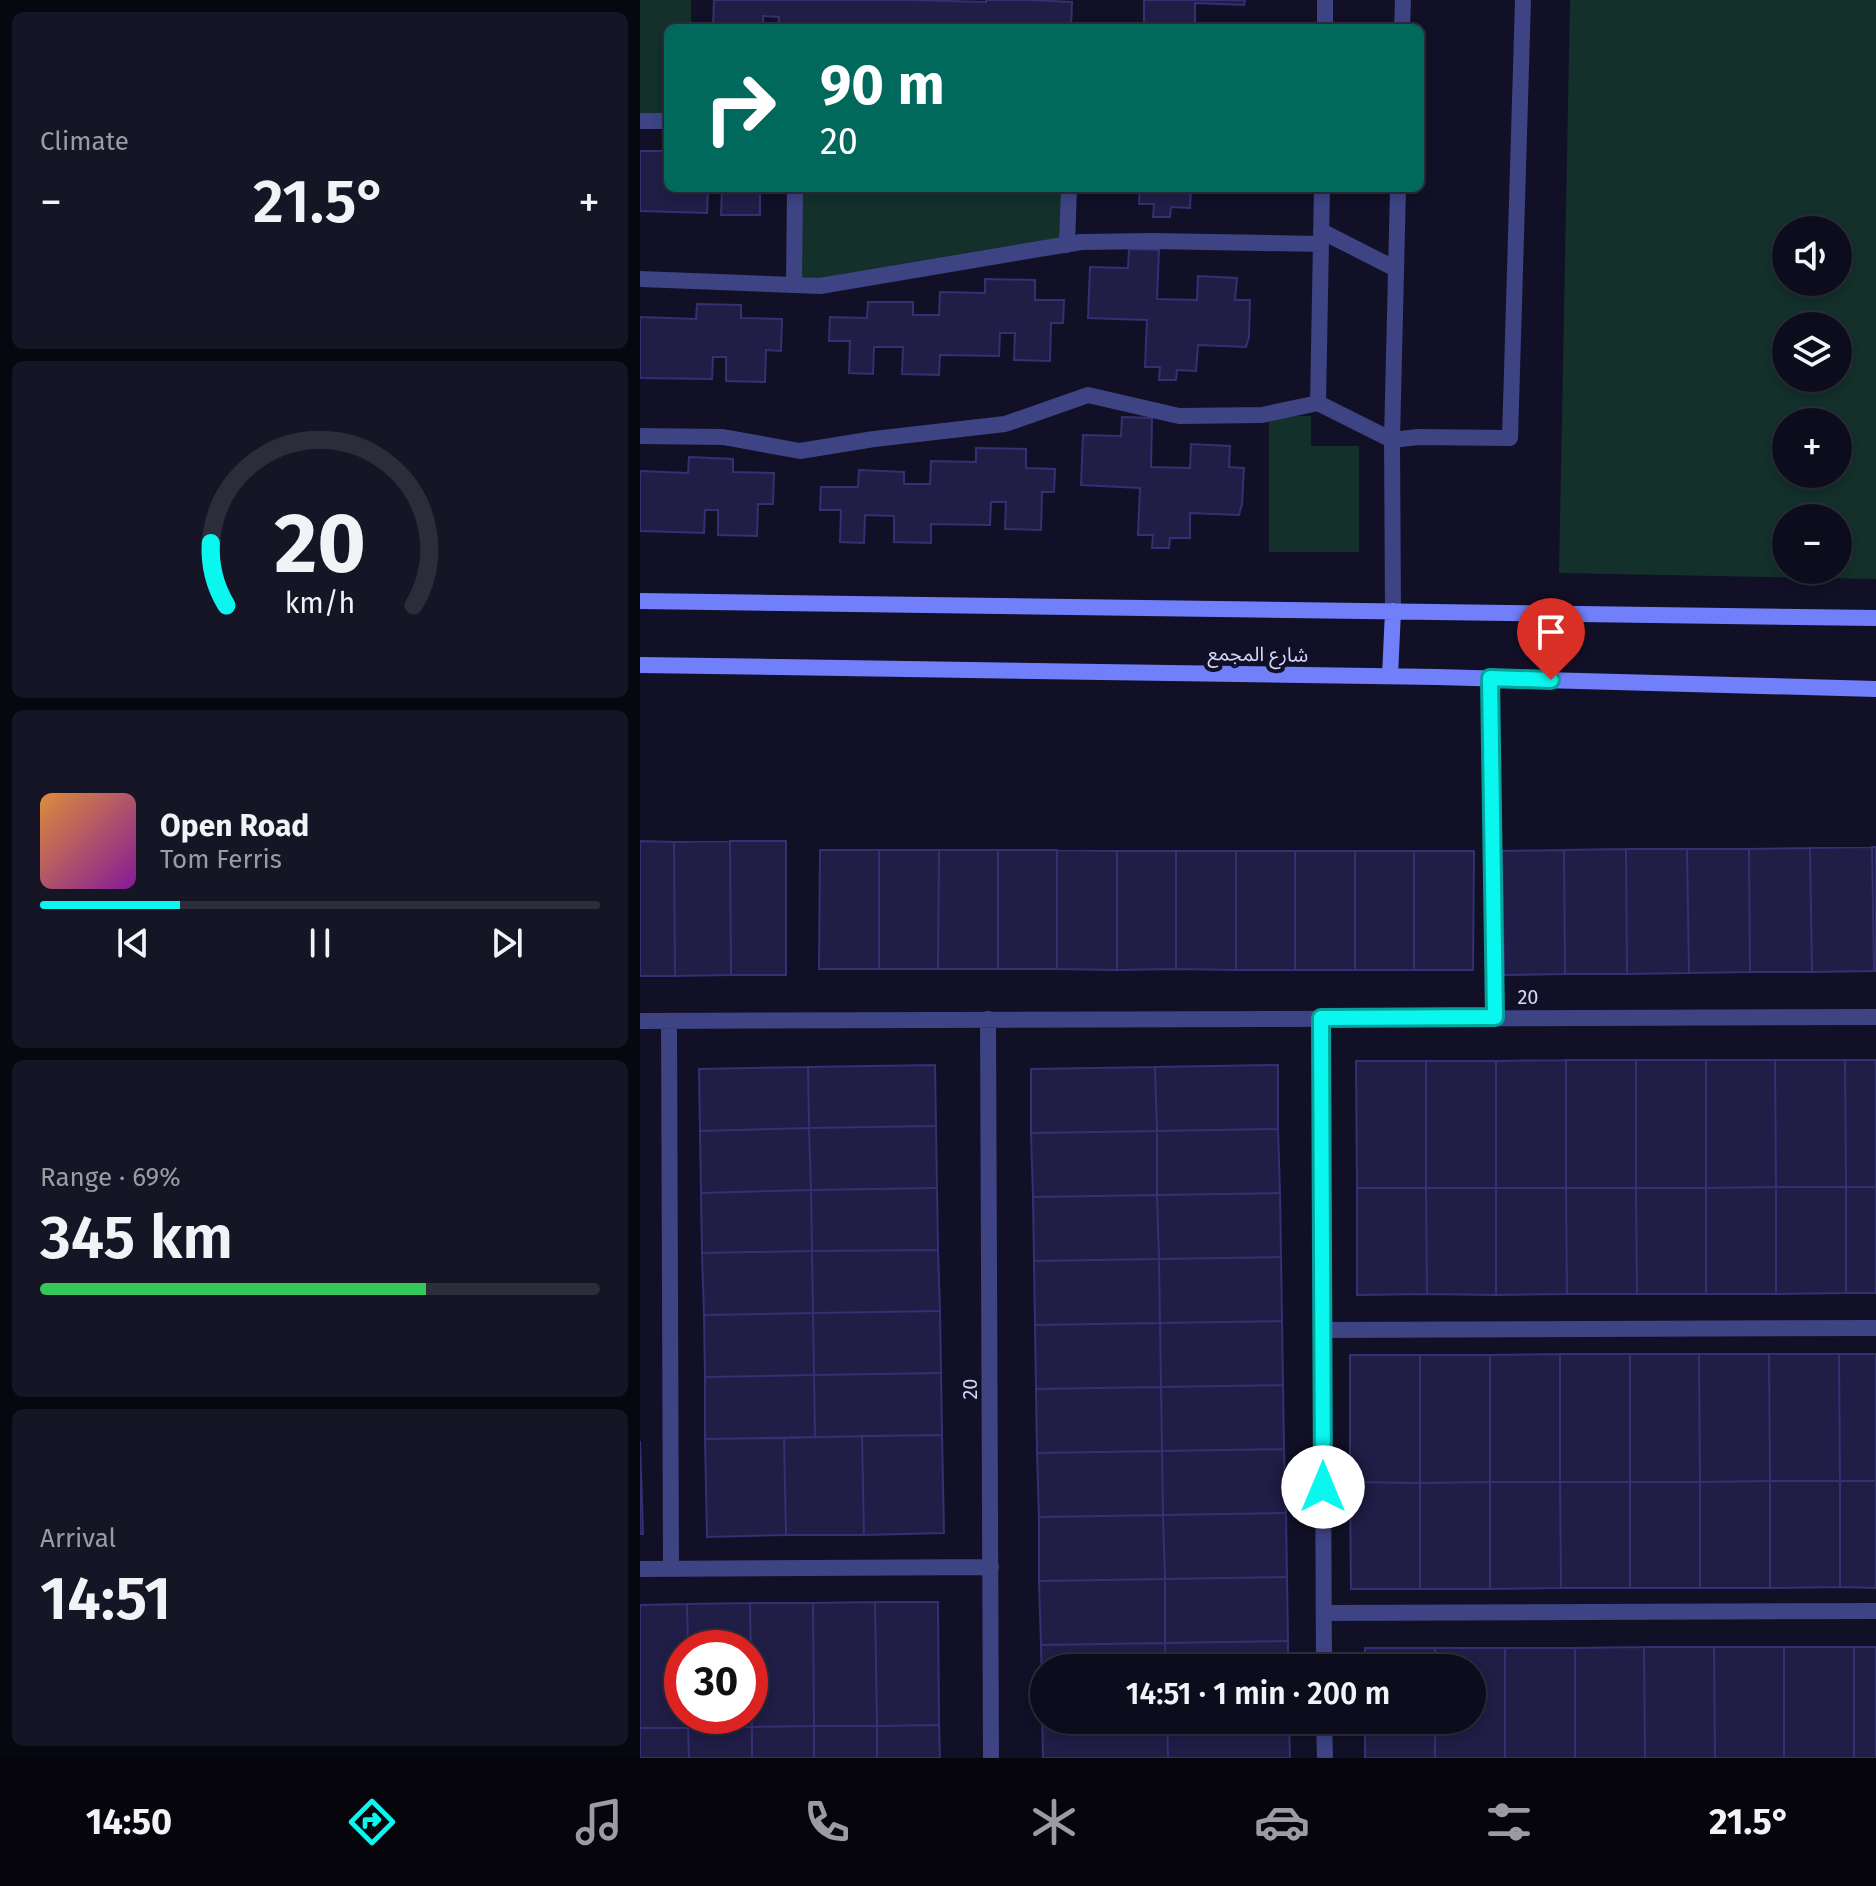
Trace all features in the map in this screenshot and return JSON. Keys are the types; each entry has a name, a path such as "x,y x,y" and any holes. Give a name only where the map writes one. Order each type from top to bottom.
{"street":[{"path":"1325,0 1325,24"},
{"path":"1402,24 1403,0"},
{"path":"640,436 723,437 800,451 1005,424 1088,395 1179,416 1262,415 1318,403 1392,440 1418,437 1510,438 1523,0"},
{"path":"640,121 664,121"},
{"path":"794,285 795,192"},
{"path":"1067,245 1069,192"},
{"path":"1318,403 1322,192"},
{"path":"1390,676 1398,192"},
{"path":"640,279 820,286 1081,242 1321,238 1396,269"},
{"path":"640,601 1876,618"},
{"name":"شارع المجمع","path":"640,665 1390,676 1876,689"},
{"path":"1490,678 1495,1017"},
{"name":"20","path":"640,1021 1876,1017"},
{"path":"1321,1018 1324,1654"},
{"name":"20","path":"988,1019 991,1758"},
{"path":"669,1021 671,1569"},
{"path":"1322,1330 1876,1328"},
{"path":"640,1569 991,1567"},
{"path":"1324,1613 1876,1611"},
{"path":"1324,1734 1325,1758"}],"green space":[{"path":"640,0 691,0 691,24 664,24 664,121 640,121"},
{"path":"1570,0 1876,0 1876,579 1852,579 1852,504 1772,504 1772,577 1559,573"},
{"path":"795,192 1069,192 1067,245 794,285"},
{"path":"1269,416 1311,416 1311,446 1359,446 1359,552 1269,552"}],"building":[{"path":"714,0 1072,2 1071,24 778,24 779,17 763,16 763,24 713,24"},
{"path":"1144,0 1245,0 1244,5 1195,3 1195,24 1144,24"},
{"path":"640,151 664,151 664,192 708,192 707,213 640,211"},
{"path":"722,192 760,192 760,215 721,215"},
{"path":"1140,192 1191,192 1190,208 1171,207 1170,217 1153,217 1154,204 1139,204"},
{"path":"1129,249 1159,250 1157,299 1197,300 1198,276 1237,278 1235,300 1250,300 1246,347 1198,345 1196,371 1177,370 1176,380 1159,380 1160,367 1145,367 1147,320 1088,318 1090,267 1128,268"},
{"path":"985,279 1035,280 1035,300 1064,300 1063,323 1051,323 1050,361 1014,360 1015,333 1000,333 999,356 940,355 939,375 902,374 903,347 874,347 873,374 849,373 850,341 829,341 830,317 867,318 868,302 913,302 913,315 939,315 940,292 985,293"},
{"path":"697,304 741,305 741,318 782,319 781,351 766,350 765,382 726,381 726,357 713,357 712,379 640,378 640,317 696,319"},
{"path":"1122,417 1152,418 1151,467 1190,468 1191,444 1230,446 1229,467 1244,468 1239,515 1190,513 1190,538 1170,538 1169,548 1152,548 1153,535 1138,535 1140,488 1081,485 1083,435 1121,436"},
{"path":"976,448 1026,449 1026,468 1055,469 1054,492 1042,492 1041,530 1005,529 1006,502 991,502 990,525 931,524 931,543 894,542 894,516 865,515 864,543 840,542 841,510 820,510 821,487 858,487 859,470 904,472 904,484 930,484 931,461 976,462"},
{"path":"689,457 733,459 733,472 774,473 773,504 758,504 757,536 718,535 718,510 705,510 704,533 640,531 640,471 688,473"},
{"path":"640,841 674,842 675,976 640,976"},
{"path":"730,841 731,975 675,976 674,842"},
{"path":"730,841 786,841 786,975 731,975"},
{"path":"1872,847 1874,971 1812,972 1810,848"},
{"path":"1872,847 1876,847 1876,971 1874,971"},
{"path":"1810,848 1812,972 1750,972 1749,849"},
{"path":"1626,849 1627,974 1565,974 1564,850"},
{"path":"1626,849 1687,849 1689,973 1627,974"},
{"path":"1687,849 1749,849 1750,972 1689,973"},
{"path":"820,850 879,850 879,969 819,969"},
{"path":"879,850 939,850 938,969 879,969"},
{"path":"939,850 998,850 998,969 938,969"},
{"path":"998,850 1057,850 1057,969 998,969"},
{"path":"1057,850 1117,851 1117,970 1057,969"},
{"path":"1564,850 1565,974 1504,975 1502,851"},
{"path":"1117,851 1176,851 1176,969 1117,970"},
{"path":"1176,851 1236,851 1236,970 1176,969"},
{"path":"1236,851 1295,851 1295,970 1236,970"},
{"path":"1295,851 1355,851 1355,970 1295,970"},
{"path":"1355,851 1414,851 1414,970 1355,970"},
{"path":"1414,851 1474,851 1473,970 1414,970"},
{"path":"1566,1060 1566,1188 1496,1188 1496,1061"},
{"path":"1566,1060 1636,1060 1636,1188 1566,1188"},
{"path":"1636,1060 1706,1060 1706,1188 1636,1188"},
{"path":"1706,1060 1775,1060 1776,1187 1706,1188"},
{"path":"1775,1060 1845,1060 1846,1187 1776,1187"},
{"path":"1845,1060 1876,1060 1876,1187 1846,1187"},
{"path":"1356,1061 1426,1061 1426,1188 1357,1188"},
{"path":"1426,1061 1496,1061 1496,1188 1426,1188"},
{"path":"935,1065 936,1126 809,1128 808,1067"},
{"path":"1278,1065 1278,1129 1157,1131 1155,1067"},
{"path":"808,1067 809,1128 700,1131 699,1069"},
{"path":"1155,1067 1157,1131 1031,1133 1031,1069"},
{"path":"936,1126 937,1188 811,1190 809,1128"},
{"path":"809,1128 811,1190 701,1193 700,1131"},
{"path":"1278,1129 1280,1193 1157,1195 1157,1131"},
{"path":"1157,1131 1157,1195 1033,1197 1031,1133"},
{"path":"1776,1187 1776,1294 1706,1294 1706,1188"},
{"path":"1776,1187 1846,1187 1846,1293 1776,1294"},
{"path":"1846,1187 1876,1187 1876,1293 1846,1293"},
{"path":"937,1188 938,1250 812,1251 811,1190"},
{"path":"1357,1188 1426,1188 1427,1294 1357,1295"},
{"path":"1426,1188 1496,1188 1496,1295 1427,1294"},
{"path":"1496,1188 1566,1188 1567,1294 1496,1295"},
{"path":"1566,1188 1636,1188 1637,1294 1567,1294"},
{"path":"1636,1188 1706,1188 1706,1294 1637,1294"},
{"path":"811,1190 812,1251 702,1253 701,1193"},
{"path":"1280,1193 1281,1257 1159,1259 1157,1195"},
{"path":"1157,1195 1159,1259 1034,1261 1033,1197"},
{"path":"938,1250 940,1311 813,1313 812,1251"},
{"path":"812,1251 813,1313 704,1315 702,1253"},
{"path":"1281,1257 1282,1321 1160,1323 1159,1259"},
{"path":"1159,1259 1160,1323 1035,1325 1034,1261"},
{"path":"940,1311 941,1373 814,1375 813,1313"},
{"path":"813,1313 814,1375 705,1377 704,1315"},
{"path":"1282,1321 1283,1385 1161,1387 1160,1323"},
{"path":"1160,1323 1161,1387 1036,1389 1035,1325"},
{"path":"1560,1354 1630,1354 1630,1482 1560,1482"},
{"path":"1560,1354 1560,1482 1490,1482 1490,1355"},
{"path":"1630,1354 1699,1354 1700,1482 1630,1482"},
{"path":"1699,1354 1769,1354 1770,1481 1700,1482"},
{"path":"1769,1354 1839,1354 1840,1481 1770,1481"},
{"path":"1839,1354 1876,1354 1876,1481 1840,1481"},
{"path":"1350,1355 1420,1355 1420,1483 1350,1482"},
{"path":"1420,1355 1490,1355 1490,1482 1420,1483"},
{"path":"941,1373 942,1435 815,1437 814,1375"},
{"path":"814,1375 815,1437 705,1439 705,1377"},
{"path":"1283,1385 1284,1449 1162,1451 1161,1387"},
{"path":"1161,1387 1162,1451 1037,1453 1036,1389"},
{"path":"942,1435 944,1533 864,1535 862,1436"},
{"path":"862,1436 864,1535 786,1535 784,1438"},
{"path":"784,1438 786,1535 707,1537 705,1439"},
{"path":"640,1441 643,1534 640,1534"},
{"path":"1284,1449 1286,1513 1163,1515 1162,1451"},
{"path":"1162,1451 1163,1515 1039,1517 1037,1453"},
{"path":"1770,1481 1770,1588 1700,1588 1700,1482"},
{"path":"1770,1481 1840,1481 1840,1587 1770,1588"},
{"path":"1840,1481 1876,1481 1876,1588 1840,1587"},
{"path":"1350,1482 1420,1483 1420,1589 1351,1589"},
{"path":"1490,1482 1490,1589 1420,1589 1420,1483"},
{"path":"1490,1482 1560,1482 1561,1588 1490,1589"},
{"path":"1560,1482 1630,1482 1630,1588 1561,1588"},
{"path":"1630,1482 1700,1482 1700,1588 1630,1588"},
{"path":"1286,1513 1287,1577 1165,1579 1163,1515"},
{"path":"1163,1515 1165,1579 1039,1581 1039,1517"},
{"path":"1287,1577 1288,1641 1165,1643 1165,1579"},
{"path":"1165,1579 1165,1643 1041,1645 1039,1581"},
{"path":"875,1602 877,1726 814,1726 813,1603"},
{"path":"875,1602 938,1602 939,1725 877,1726"},
{"path":"750,1603 750,1630 688,1630 687,1604"},
{"path":"750,1603 813,1603 814,1726 768,1727 768,1630 750,1630"},
{"path":"687,1604 688,1630 664,1630 664,1728 640,1728 640,1605"},
{"path":"1288,1641 1288,1654 1165,1654 1165,1643"},
{"path":"1165,1643 1165,1654 1041,1654 1041,1645"},
{"path":"1644,1647 1714,1647 1715,1758 1645,1758"},
{"path":"1644,1647 1645,1758 1575,1758 1575,1648"},
{"path":"1714,1647 1784,1647 1784,1758 1715,1758"},
{"path":"1784,1647 1854,1647 1854,1758 1784,1758"},
{"path":"1854,1647 1876,1647 1876,1758 1854,1758"},
{"path":"1365,1648 1435,1648 1435,1654 1365,1654"},
{"path":"1435,1648 1505,1648 1505,1758 1435,1758 1435,1734 1486,1734 1486,1654 1435,1654"},
{"path":"1505,1648 1575,1648 1575,1758 1505,1758"},
{"path":"939,1725 940,1758 877,1758 877,1726"},
{"path":"814,1726 814,1758 752,1758 752,1734 768,1734 768,1727"},
{"path":"814,1726 877,1726 877,1758 814,1758"},
{"path":"640,1728 664,1728 664,1734 688,1734 689,1758 640,1758"},
{"path":"688,1734 752,1734 752,1758 689,1758"},
{"path":"1043,1734 1167,1734 1168,1758 1043,1758"},
{"path":"1167,1734 1289,1734 1290,1758 1168,1758"},
{"path":"1365,1734 1435,1734 1435,1758 1365,1758"}],"route":[{"path":"1323,1487 1321,1018 1495,1017 1490,678 1551,680"}]}
